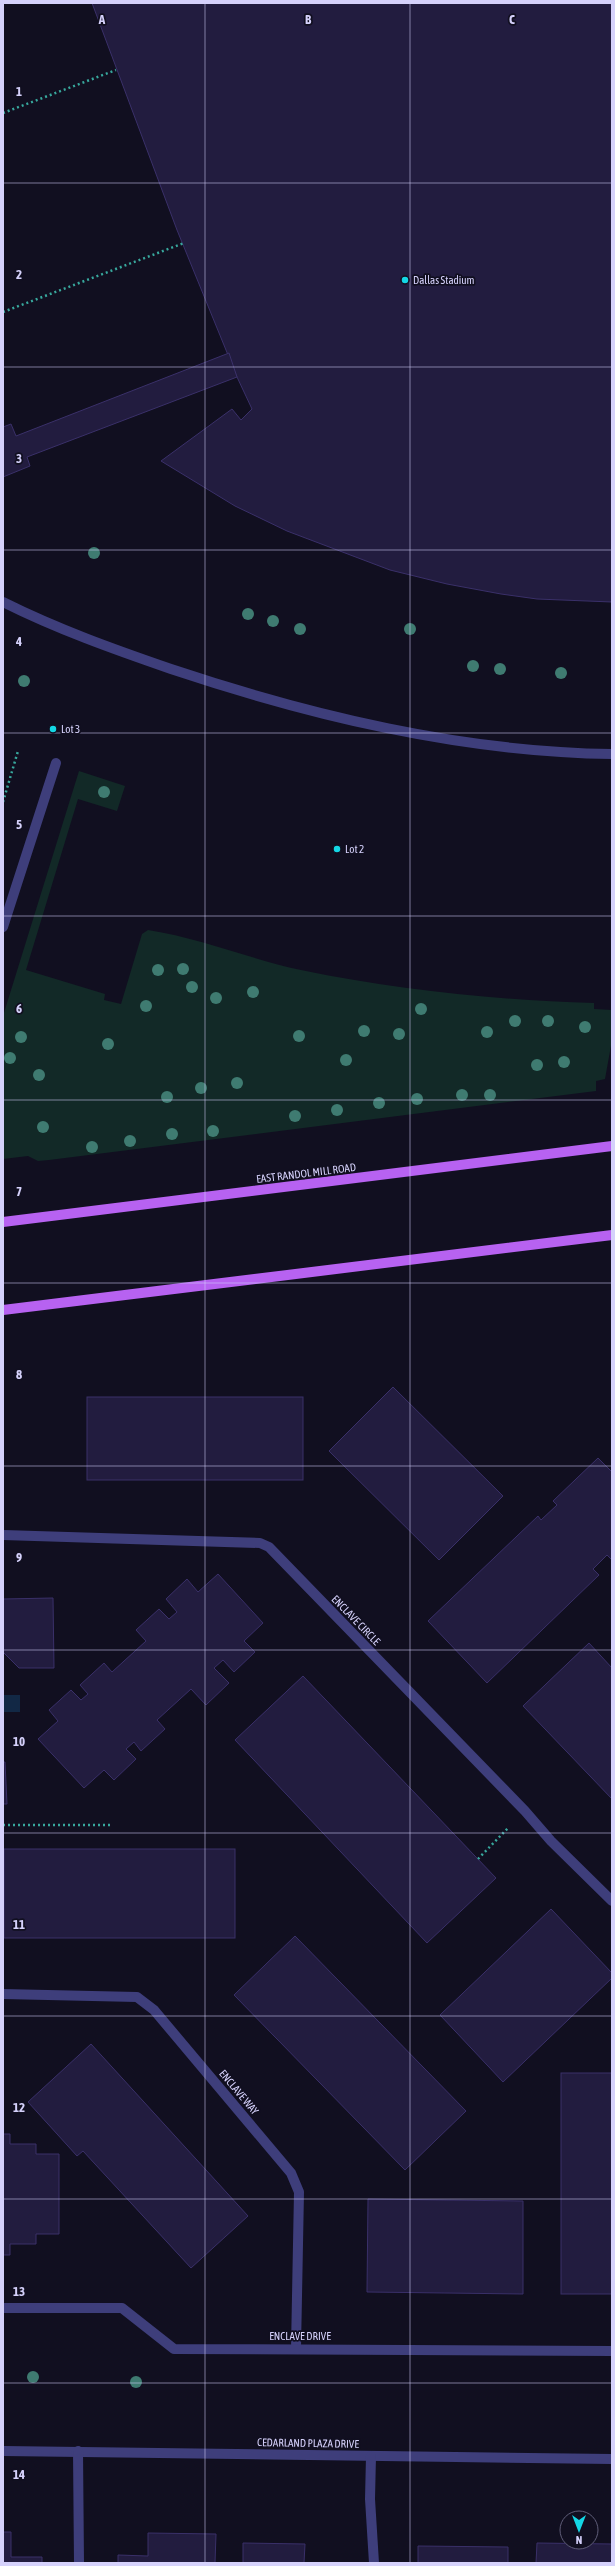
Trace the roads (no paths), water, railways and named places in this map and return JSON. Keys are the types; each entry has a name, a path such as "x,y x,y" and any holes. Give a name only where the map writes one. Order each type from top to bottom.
{"main road":[{"name":"EAST RANDOL MILL ROAD","path":"3,1222 612,1146"},
{"path":"3,1310 612,1235"}],"street":[{"path":"3,602 83,639 248,693 329,715 413,733 488,744 580,754 612,754"},
{"path":"3,927 56,763"},
{"name":"ENCLAVE CIRCLE","path":"3,1535 265,1544 525,1811 551,1841 612,1900"},
{"name":"ENCLAVE WAY","path":"3,1994 137,1997 154,2010 291,2173 298,2192 296,2348"},
{"name":"ENCLAVE DRIVE","path":"3,2308 122,2308 174,2349 296,2348 612,2351"},
{"name":"CEDARLAND PLAZA DRIVE","path":"3,2451 612,2459"},
{"path":"78,2452 79,2563"},
{"path":"371,2456 370,2499 374,2563"}],"water":[{"path":"3,1695 20,1695 20,1712 3,1712"}],"place":[{"name":"Dallas Stadium","path":"405,280"},
{"name":"Lot 3","path":"53,729"},
{"name":"Lot 2","path":"337,849"}]}
